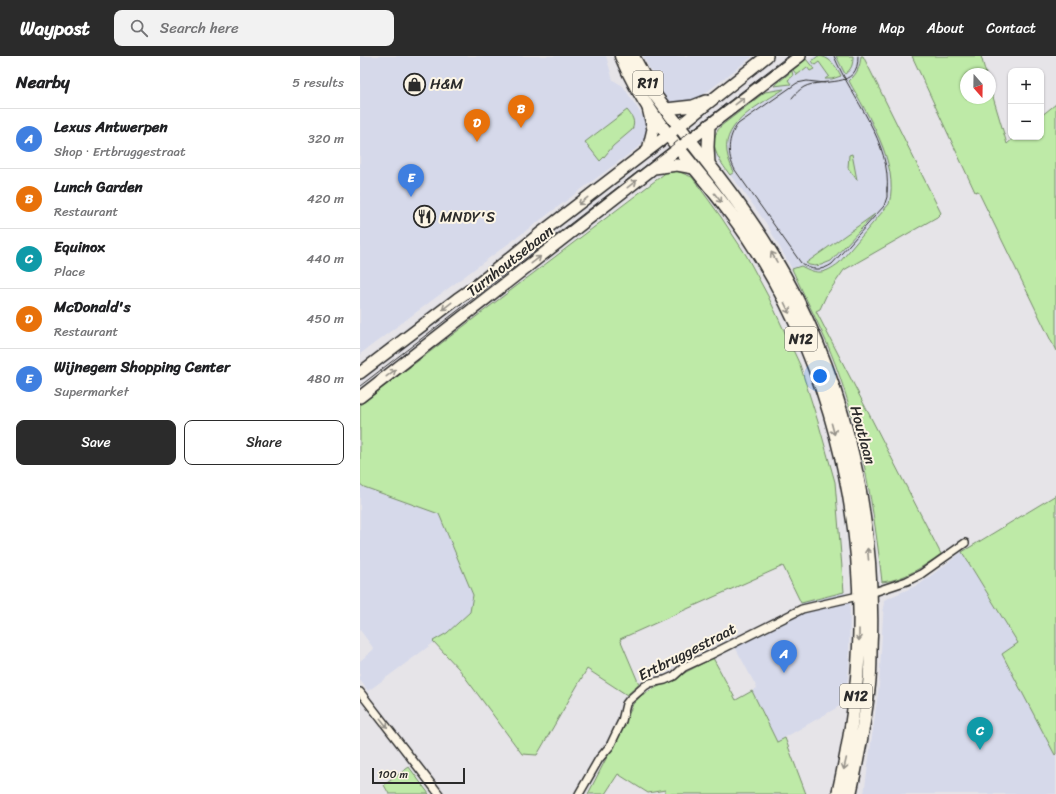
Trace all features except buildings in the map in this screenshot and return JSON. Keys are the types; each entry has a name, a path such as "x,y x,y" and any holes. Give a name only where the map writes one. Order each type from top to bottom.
{"main road":[{"name":"R11","path":"621,56 629,75 647,105 668,135"},
{"name":"R11","path":"633,56 647,82 680,126"},
{"name":"Turnhoutsebaan","path":"360,373 477,285 767,56"},
{"name":"Turnhoutsebaan","path":"360,397 653,168 800,56"},
{"path":"666,109 693,106 717,96"},
{"path":"647,105 653,129 648,150"},
{"path":"709,125 709,164"},
{"name":"Houtlaan","path":"680,126 737,200 773,256 804,316 825,364 852,451 859,484 866,533 865,594 859,646 857,686 847,756 838,794"},
{"name":"Houtlaan","path":"668,135 739,224 753,244 782,298 813,366 831,420 848,488 854,533 865,594 872,609 869,684 858,760 850,794"},
{"path":"653,168 677,165 694,168"}],"street":[{"name":"Ertbruggestraat","path":"580,794 599,759 610,746 622,721 626,704 645,686 650,683 666,680 674,676 684,667 802,609 865,594 907,581 921,574 965,543"},
{"path":"360,692 439,794"}],"shaded area":[{"path":"360,56 606,56 613,80 623,86 645,120 647,128 645,141 641,145 360,354"},
{"path":"643,56 753,56 699,98 674,103 669,101 661,91"},
{"path":"815,56 863,56 941,213 937,217 844,270 827,295 820,309 812,313 792,269 766,223 718,160 715,155 714,148 719,132"},
{"path":"360,484 364,487 439,514 473,595 470,612 447,633 368,691 360,680 360,661 374,649 360,630"},
{"path":"962,552 1018,643 1002,655 1056,754 1056,794 864,794 879,686 884,600 920,584"},
{"path":"844,592 850,597 849,668 845,703 777,742 752,691 757,688 733,643 802,609 801,603"}],"green space":[{"path":"818,56 822,56 829,60 841,76 832,79 825,79 829,76 819,62 815,65 812,61"},
{"path":"836,56 853,56 852,66 845,74"},
{"path":"861,56 863,56 941,213 937,217 844,270 826,296 820,309 816,311 941,554 921,568 890,581 882,582 871,500 853,419 836,366 821,330 792,269 801,266 812,271 821,272 834,267 889,204 891,189 890,173 886,156 880,140 849,81 858,70"},
{"path":"912,56 981,56 984,68 960,68 960,104 995,104 1007,144 1012,140 1044,140 1044,114 1056,104 1056,351 978,191 975,192"},
{"path":"806,59 814,69 810,71 807,67 797,75 793,70"},
{"path":"792,71 793,76 788,80 791,84 774,86"},
{"path":"784,89 746,114 731,131 727,141 727,152 734,172 730,175 718,157 714,145 717,132 721,126 765,92"},
{"path":"627,110 633,121 632,130 613,146 600,161 585,142"},
{"path":"852,154 857,180 848,168 849,155"},
{"path":"668,171 677,171 692,177 721,217 746,255 768,296 800,365 835,482 844,592 801,603 783,566 620,639 639,684 627,695 587,669 537,755 522,754 459,669 433,641 447,633 470,612 473,595 439,514 364,487 360,484 360,405"},
{"path":"875,214 831,261 815,266 806,263"},
{"path":"1056,495 1055,755 1002,654 1018,643 962,552"},
{"path":"713,658 736,700 752,691 777,742 785,738 806,794 665,794 665,790 648,793 618,774 605,794 588,794 633,704 642,695"},
{"path":"409,767 429,794 389,794 384,785"}],"tram line":[{"path":"360,386 788,56"},
{"path":"834,56 877,138 887,173 887,192"},
{"path":"792,98 804,87 812,84 846,79 853,74 857,67 858,56"},
{"path":"825,83 807,81 797,83 738,124 734,129 729,147 732,164 735,170 801,263 813,269 824,268 832,264 884,206 887,197 887,187"}],"place":[{"name":"H&M","path":"414,84"},
{"name":"Lunch Garden","path":"521,128"},
{"name":"McDonald's","path":"477,142"},
{"name":"Wijnegem Shopping Center","path":"411,197"},
{"name":"MNDY'S","path":"425,217"},
{"name":"Lexus Antwerpen","path":"784,673"},
{"name":"Equinox","path":"980,750"}]}
